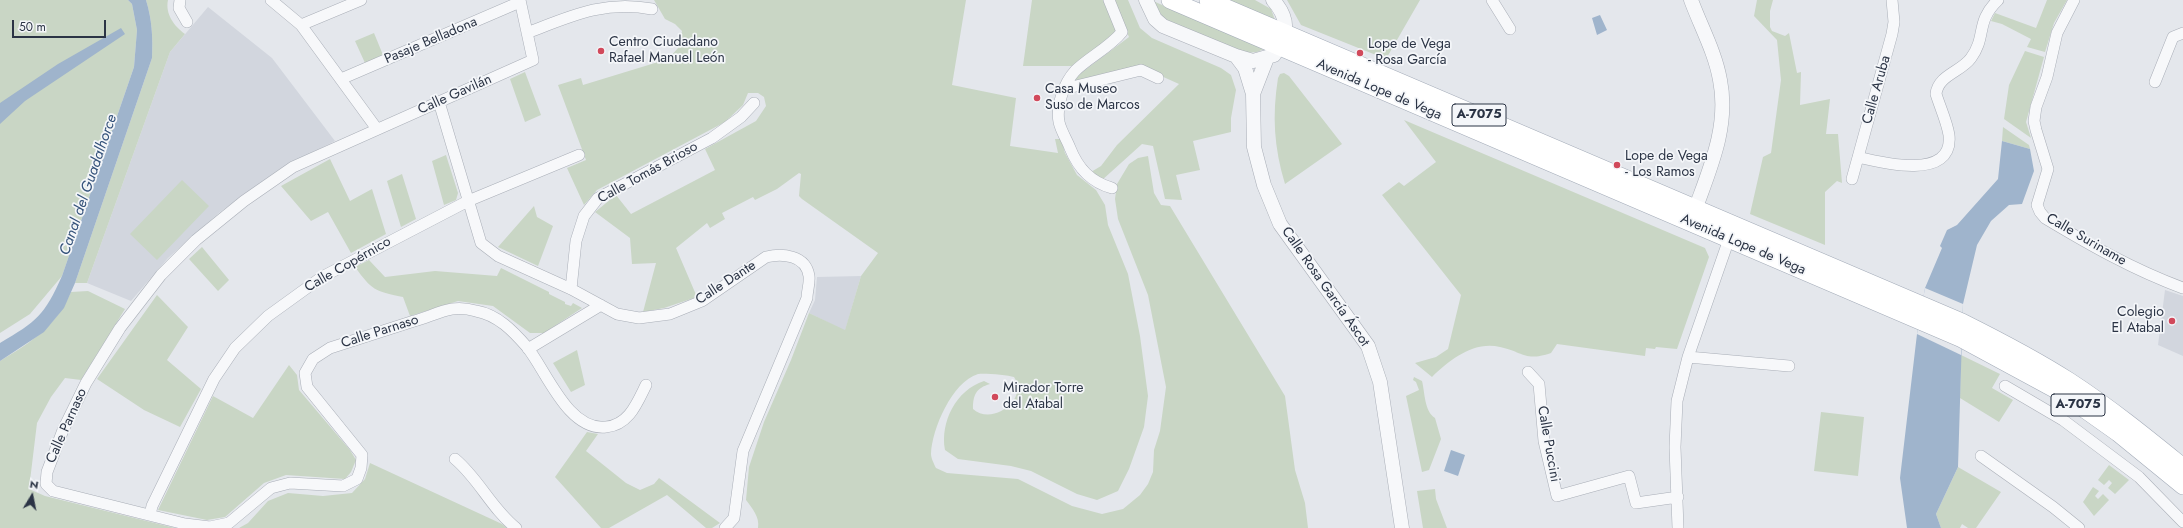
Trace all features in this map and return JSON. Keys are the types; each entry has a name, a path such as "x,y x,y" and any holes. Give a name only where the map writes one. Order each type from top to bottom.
{"main road":[{"name":"Avenida Lope de Vega","path":"1170,0 1729,239 1921,313 1962,322 2003,342 2068,380 2131,425 2183,467"},
{"name":"Avenida Lope de Vega","path":"1208,0 1277,46 1696,207 1921,313 1962,339 2060,392 2118,434 2183,486"}],"street":[{"path":"180,0 179,8 187,22"},
{"path":"271,0 301,25 377,129"},
{"path":"301,25 360,0"},
{"path":"1109,0 1122,32 1116,39 1075,72 1064,89 1059,104 1059,122 1076,163 1098,185 1112,188"},
{"path":"1146,0 1155,19 1164,26 1236,56 1253,61 1277,46 1285,24 1281,10 1273,0"},
{"path":"1492,0 1510,29"},
{"path":"1691,0 1713,55 1720,81 1723,107 1720,140 1696,207"},
{"name":"Calle Aruba","path":"1852,179 1892,34 1894,22 1892,0"},
{"path":"1858,157 1875,162 1924,166 1938,160 1948,146 1949,136 1936,94 1937,88 1940,82 1970,59 1979,45 1983,19 1988,9 1998,0"},
{"name":"Calle Suriname","path":"2074,0 2057,33 2047,77 2036,107 2034,121 2048,170 2037,205 2045,218 2104,254 2155,278 2183,288"},
{"path":"520,1 527,33 590,9 611,4 632,4 652,9"},
{"name":"Pasaje Belladona","path":"341,79 520,1"},
{"name":"Calle Gavilán","path":"377,129 533,60 527,33"},
{"path":"2155,82 2173,37 2183,33"},
{"name":"Calle Rosa García Áscot","path":"1253,94 1277,46"},
{"name":"Calle Rosa García Áscot","path":"1236,56 1245,68 1253,94 1254,147 1264,185 1280,224 1368,346 1380,382 1402,528"},
{"path":"1064,89 1141,70 1158,78"},
{"name":"Calle Dante","path":"439,102 481,243 498,256 571,289 617,314 639,318 670,314 702,301 766,257 777,254 788,255 799,260 806,268 809,276 806,298 743,451 734,518 726,528"},
{"name":"Calle Tomás Brioso","path":"571,289 576,241 584,216 598,198 712,138 741,117 754,103"},
{"name":"Calle Parnaso","path":"377,129 293,167 244,201 196,240 152,286 120,328 86,383 64,430 47,472 46,484 53,491 185,524 210,527 229,523 271,488 290,483 343,486 357,479 361,468 362,455 307,387 304,373 313,359 330,348 452,309 476,310 496,318 514,333 528,349 562,400 576,416 591,426 614,426 628,417 637,404 646,385"},
{"name":"Calle Copérnico","path":"150,515 152,506 180,446 214,379 235,348 268,316 322,277 468,201 579,155"},
{"path":"1678,528 1675,447 1677,401 1688,357 1729,239"},
{"path":"528,349 600,305"},
{"path":"1688,357 1789,366"},
{"name":"Calle Puccini","path":"1528,372 1538,384 1544,441 1557,496 1628,476 1636,503 1678,497"},
{"path":"2005,386 2063,420 2140,477 2183,522"},
{"path":"1981,456 2053,507 2078,528"},
{"path":"455,458 469,471 506,520 516,528"}],"shaded area":[{"path":"208,7 272,58 335,141 280,169 220,212 168,258 131,301 87,283 170,52"},
{"path":"861,276 845,331 809,313 815,300 817,277"},
{"name":"Colegio El Atabal","path":"2165,290 2183,296 2183,356 2158,345"}],"green space":[{"path":"0,0 128,0 132,4 137,30 134,67 62,276 30,314 0,333"},
{"path":"146,0 168,0 167,5 171,19 185,34 170,52 87,283 75,283 152,58 152,29"},
{"path":"654,0 966,0 952,85 1016,98 1010,146 1058,153 1055,139 1061,139 1065,153 1077,175 1096,190 1105,205 1108,225 1128,274 1140,336 1148,396 1144,427 1129,469 1118,491 1097,500 1077,494 1031,471 1011,466 958,459 945,450 945,429 952,408 958,399 974,385 984,381 990,384 978,390 975,396 973,409 981,413 990,414 998,412 1013,402 1017,394 1017,386 1014,377 1011,376 978,374 960,386 945,408 935,432 931,454 936,468 947,473 1018,479 1072,506 1102,514 1123,509 1140,495 1148,484 1153,472 1154,450 1160,431 1166,387 1148,295 1118,219 1115,199 1117,184 1129,164 1138,158 1148,156 1154,193 1161,205 1170,206 1285,396 1295,470 1305,503 1308,528 758,528 757,516 746,500 749,467 764,422 791,360 809,313 845,330 861,276 878,253 799,196 801,174 799,173 777,189 755,200 753,197 722,213 725,219 710,228 707,223 676,248 697,297 664,308 643,312 656,263 632,264 630,238 595,212 616,195 631,214 715,170 705,149 756,121 766,106 764,97 758,93 748,93 743,105 725,122 597,190 584,205 567,168 586,160 558,85 581,78 583,85 668,59 679,47 682,31 675,24 665,19"},
{"path":"1032,0 1105,0 1116,27 1114,35 1073,66 1023,66"},
{"path":"1113,0 1128,0 1140,28 1152,38 1221,68 1231,75 1236,90 1231,118 1231,132 1193,141 1200,170 1176,175 1182,200 1165,199 1153,146 1142,144 1101,181 1091,172 1101,166 1117,145 1179,84 1139,66 1073,82 1073,79 1129,37"},
{"path":"1227,0 1255,0 1271,9 1275,20"},
{"path":"1287,0 1420,0 1386,59 1301,25"},
{"path":"1757,0 1773,0 1770,11 1770,27 1772,31 1785,36 1789,33 1797,73 1801,72 1800,105 1830,99 1826,134 1838,134 1842,183 1837,181 1825,192 1825,245 1750,214 1763,157 1771,153 1781,80 1777,40 1754,16"},
{"path":"2047,0 2067,0 2054,23 2045,52 2027,47 2031,39 2002,24 1991,21 1995,13 2036,28"},
{"path":"1153,1 1264,49 1257,52 1243,53 1167,20 1161,15"},
{"path":"374,33 383,55 365,63 355,41"},
{"path":"2025,51 2044,57 2026,122 2031,138 2004,119 2009,85"},
{"path":"525,72 541,115 525,122 510,79"},
{"path":"1284,73 1289,76 1342,144 1285,184 1278,157 1275,131 1275,105 1278,78 1280,74"},
{"path":"1404,120 1705,248 1709,257 1677,349 1656,347 1655,349 1646,348 1645,356 1557,344 1551,353 1535,357 1500,347 1481,347 1471,349 1454,358 1432,377 1415,363 1436,357 1448,349 1461,295 1382,195 1399,182 1404,186 1436,162"},
{"path":"2003,127 2029,145 2030,149 2002,141"},
{"path":"446,155 458,193 456,200 444,205 432,161"},
{"path":"330,159 350,201 372,189 386,234 351,253 328,212 311,221 281,186"},
{"path":"402,174 416,219 401,227 387,181"},
{"path":"182,180 209,206 157,260 130,234"},
{"path":"534,206 537,217 553,226 538,266 498,247"},
{"path":"202,247 229,280 218,291 189,259"},
{"path":"369,260 385,277 435,271 497,276 501,268 549,292 549,294 565,302 565,304 571,306 573,303 582,308 544,333 530,333 493,306 458,301 410,316 403,297 386,293 374,288 366,281 355,267"},
{"path":"88,291 125,309 81,380 65,378 51,397 37,423 29,489 45,496 175,528 0,528 0,361 23,347 42,332 58,315 71,292"},
{"path":"157,295 188,327 167,360 201,389 180,427 144,410 97,379"},
{"path":"577,350 585,385 571,392 553,363"},
{"path":"1961,355 2000,374 1992,388 2013,400 1999,422 1960,398"},
{"path":"289,365 297,375 299,390 350,450 356,460 351,472 345,479 286,475 264,483 225,517 207,520 158,510 213,396 253,418"},
{"path":"1414,377 1422,381 1427,406 1431,415 1435,418 1441,439 1429,470 1422,472 1406,396 1419,390 1416,382 1413,380"},
{"path":"1821,412 1864,417 1858,476 1814,471"},
{"path":"587,432 598,434 586,451 626,483 640,490 654,484 659,478 720,523 712,528 706,528 667,495 609,528 601,528 555,477"},
{"path":"370,463 502,524 507,528 239,528 248,523 268,501 288,493 323,496 352,493 365,479"},
{"path":"2109,465 2129,480 2115,494 2108,488 2112,483 2109,480 2104,485 2098,480"},
{"path":"1958,467 2001,492 1976,528 1968,528 1962,524 1960,528 1941,528 1936,514"},
{"path":"2093,487 2099,491 2095,496 2098,499 2103,494 2109,500 2094,516 2083,502"},
{"path":"1435,489 1436,499 1447,528 1423,528 1417,491"}],"water":[{"path":"128,0 146,0 152,29 152,58 75,283 64,308 44,332 0,361 0,343 23,329 38,316 50,300 62,276 134,67 137,30 132,4"},
{"path":"1600,15 1607,30 1597,35 1592,18"},
{"path":"121,28 125,34 25,101 0,124 0,103 58,64"},
{"path":"2002,141 2030,149 2034,171 2022,204 2009,205 1991,221 1977,245 1963,304 1958,467 1936,514 1941,528 1907,528 1900,478 1917,334 1925,288 1942,248 1940,246 1947,230 1957,225 1998,179"},
{"path":"1451,450 1465,455 1458,476 1444,471"}],"pier":[{"path":"1925,288 1963,304 1961,355 1917,334"}],"place":[{"name":"Centro Ciudadano Rafael Manuel León","path":"601,51"},
{"name":"Lope de Vega - Rosa García","path":"1360,53"},
{"name":"Casa Museo Suso de Marcos","path":"1037,98"},
{"name":"Lope de Vega - Los Ramos","path":"1617,165"},
{"name":"Colegio El Atabal","path":"2172,321"},
{"name":"Mirador Torre del Atabal","path":"995,397"}],"water label":[{"name":"Canal del Guadalhorce","path":"89,185"}]}
